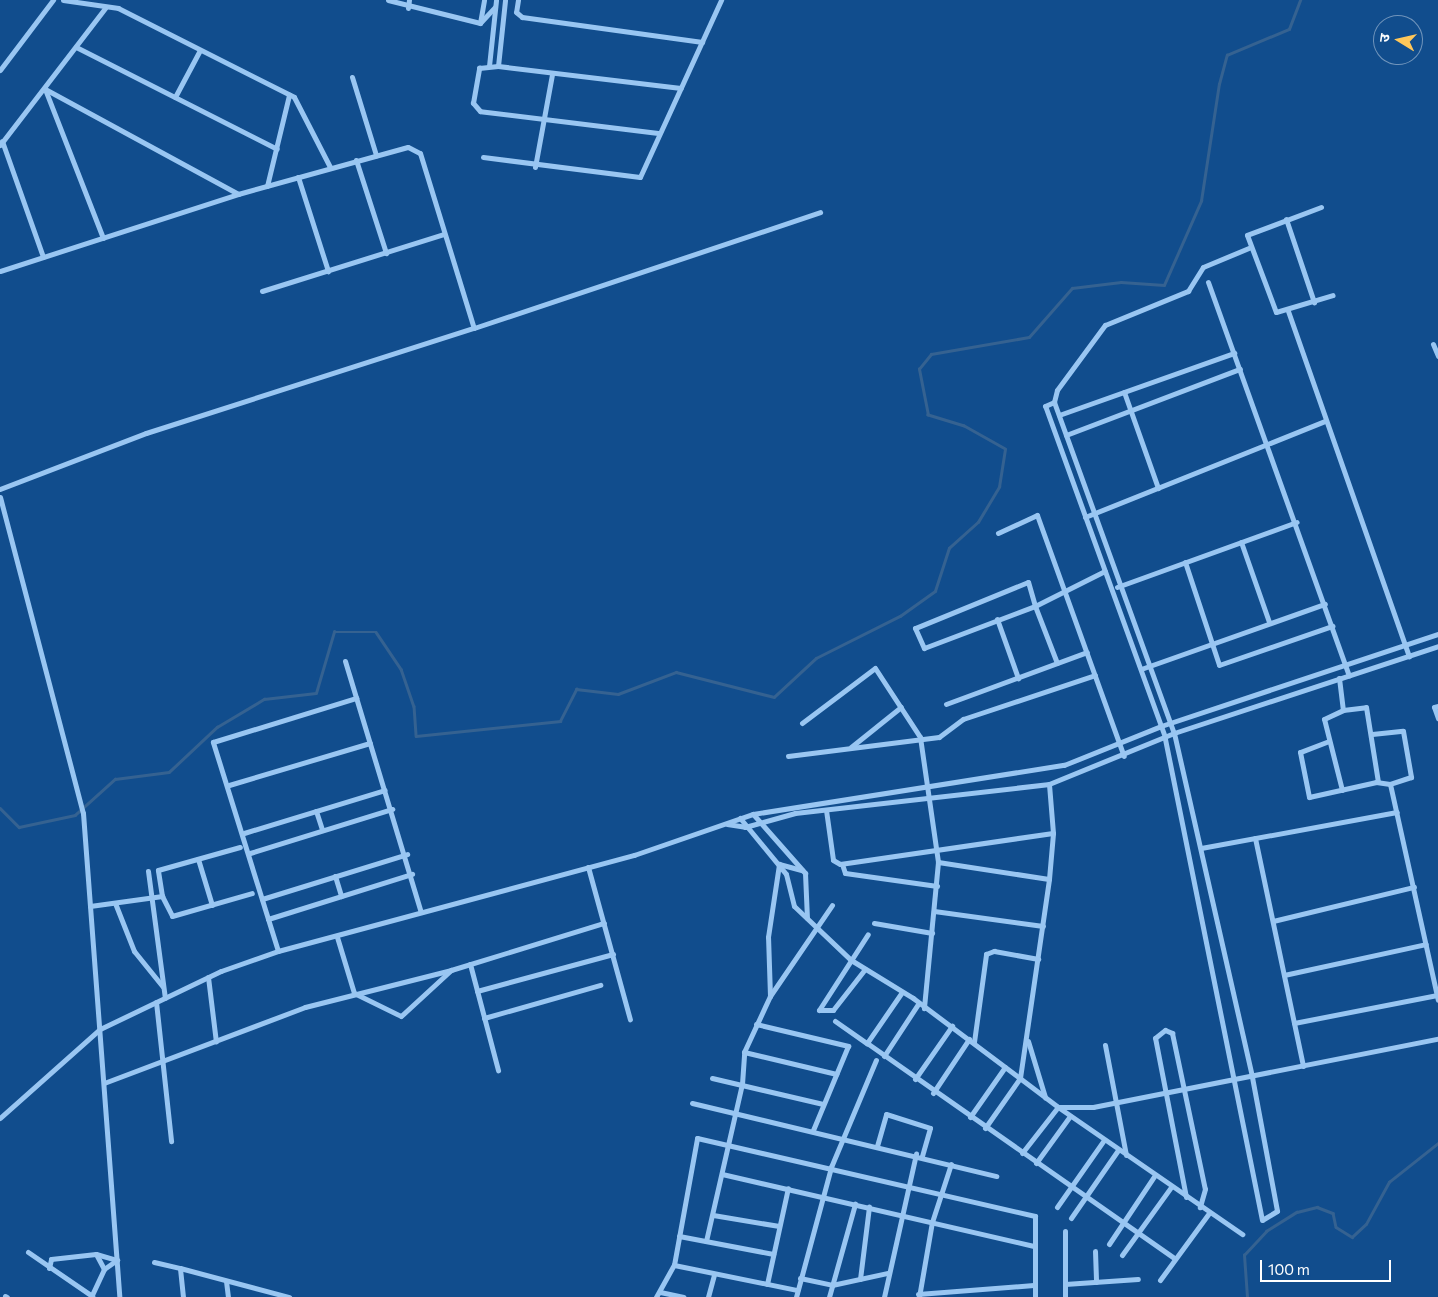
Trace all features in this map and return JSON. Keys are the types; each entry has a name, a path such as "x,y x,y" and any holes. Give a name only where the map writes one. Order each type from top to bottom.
{"street":[{"path":"0,70 53,0"},
{"path":"63,0 105,8 118,8 289,94 330,167"},
{"path":"388,0 408,8 480,23"},
{"path":"408,8 409,0"},
{"path":"480,23 484,0"},
{"path":"498,66 505,0"},
{"path":"518,0 516,12 522,17 702,42"},
{"path":"483,157 634,180 640,177 658,133 681,88 721,0"},
{"path":"480,23 496,3"},
{"path":"490,66 496,3"},
{"path":"43,257 1,143 45,89 105,8"},
{"path":"76,47 277,149"},
{"path":"175,97 200,50"},
{"path":"491,54 479,68 473,103 480,111 658,133"},
{"path":"479,68 498,66 681,88"},
{"path":"535,166 552,74"},
{"path":"352,76 376,155"},
{"path":"45,89 238,194"},
{"path":"45,89 103,238"},
{"path":"267,186 289,94"},
{"path":"0,271 238,194 330,167 408,147 417,149 474,328"},
{"path":"356,160 386,253"},
{"path":"298,177 328,271"},
{"path":"1321,207 1249,233 1251,247 1276,312 1288,311 1334,295"},
{"path":"0,489 146,433 474,328 820,212"},
{"path":"1286,220 1314,302"},
{"path":"262,291 444,234"},
{"path":"1054,402 1045,406 1165,737 1262,1220 1278,1210 1252,1076 1174,733 1119,586 1095,512 1054,402 1057,390 1104,325 1188,291 1203,267 1251,247"},
{"path":"1208,282 1297,522 1349,675"},
{"path":"1288,311 1324,421 1409,656"},
{"path":"1433,344 1438,356"},
{"path":"1059,415 1234,353"},
{"path":"1066,435 1240,369"},
{"path":"1124,392 1158,488"},
{"path":"1085,517 1324,421"},
{"path":"0,497 83,813 119,1297"},
{"path":"998,533 1037,515 1124,756"},
{"path":"1112,590 1297,522"},
{"path":"1241,542 1269,622"},
{"path":"1185,562 1219,665 1332,626"},
{"path":"1058,663 1034,606 1028,582 915,628 924,648 1034,606 1105,571"},
{"path":"1141,669 1211,641 1325,604"},
{"path":"997,619 1018,678"},
{"path":"0,1118 100,1029 208,977 278,951 337,937 588,867 753,814 1048,770 1120,746 1161,726 1438,634"},
{"path":"726,824 745,827 826,810 1049,784 1124,756 1174,733 1438,646"},
{"path":"946,704 1087,652"},
{"path":"345,661 407,854 422,912"},
{"path":"802,723 875,668 920,736 938,862 924,1008"},
{"path":"788,756 920,736 939,737 963,719 1095,675"},
{"path":"1339,678 1343,710"},
{"path":"278,951 244,833 213,742 356,698"},
{"path":"1342,790 1324,716 1343,710 1364,706 1372,734 1378,782"},
{"path":"1438,706 1434,707 1438,718"},
{"path":"851,747 901,707"},
{"path":"1329,742 1300,750 1309,797 1378,782 1390,784 1411,777 1403,731 1372,734"},
{"path":"229,785 370,743"},
{"path":"985,1128 1020,1078 1049,879 1053,833 1049,784"},
{"path":"1294,1023 1437,998 1390,784"},
{"path":"244,833 385,790"},
{"path":"250,853 392,808"},
{"path":"826,810 833,860 842,864 936,852 1053,833"},
{"path":"316,811 322,830"},
{"path":"1201,848 1397,812"},
{"path":"753,814 807,878 807,919"},
{"path":"740,818 745,827 779,864 788,878 794,906 817,931 851,960 972,1040 1070,1116 1242,1234"},
{"path":"1255,838 1303,1066"},
{"path":"240,847 158,870 162,896 172,916 252,893"},
{"path":"262,899 407,854"},
{"path":"198,859 212,905"},
{"path":"938,862 1049,879"},
{"path":"779,864 802,870"},
{"path":"770,996 768,937 779,864"},
{"path":"842,864 845,873 937,886"},
{"path":"588,867 630,1019"},
{"path":"148,871 165,998"},
{"path":"268,919 412,874"},
{"path":"335,876 341,896"},
{"path":"1273,921 1414,887"},
{"path":"90,906 162,896"},
{"path":"115,903 134,951 164,987"},
{"path":"706,1241 742,1084 744,1052 770,996 817,931 832,905"},
{"path":"934,911 1043,926"},
{"path":"104,1082 162,1059 216,1042 305,1007 354,993 451,970 604,923"},
{"path":"874,923 932,933"},
{"path":"865,969 833,1010 819,1010 868,934"},
{"path":"337,937 354,993 401,1016 451,970"},
{"path":"1284,975 1426,944"},
{"path":"933,1092 972,1040 986,954 994,951 1038,959"},
{"path":"477,991 613,954"},
{"path":"470,964 498,1070"},
{"path":"208,977 216,1042"},
{"path":"484,1018 600,985"},
{"path":"867,1043 902,992"},
{"path":"156,1002 171,1141"},
{"path":"884,1056 918,1004"},
{"path":"835,1022 1036,1164 1139,1232 1175,1259"},
{"path":"756,1024 848,1046 813,1130"},
{"path":"915,1079 952,1026"},
{"path":"1186,1197 1155,1038 1165,1030 1172,1034 1204,1189 1200,1207"},
{"path":"1027,1039 1045,1098"},
{"path":"1022,1154 1058,1107 1116,1102 1438,1039"},
{"path":"1105,1045 1126,1155"},
{"path":"744,1052 836,1074"},
{"path":"796,1297 831,1167 876,1060"},
{"path":"970,1116 1005,1067"},
{"path":"712,1078 823,1104"},
{"path":"692,1103 919,1155 996,1176"},
{"path":"877,1146 886,1114 930,1128 909,1184 884,1297"},
{"path":"1036,1164 1070,1116"},
{"path":"683,1297 658,1295 674,1265 697,1138 909,1184 1035,1216 1035,1297"},
{"path":"1057,1207 1104,1140"},
{"path":"1071,1218 1118,1150"},
{"path":"951,1164 932,1222 918,1295 1034,1285"},
{"path":"722,1174 1034,1246"},
{"path":"1109,1244 1155,1175"},
{"path":"1122,1255 1171,1187"},
{"path":"767,1284 788,1188"},
{"path":"829,1297 854,1204"},
{"path":"860,1278 869,1207"},
{"path":"1160,1280 1209,1213"},
{"path":"713,1214 779,1226"},
{"path":"1065,1231 1065,1297"},
{"path":"679,1236 773,1254"},
{"path":"1096,1251 1096,1282"},
{"path":"28,1252 91,1296 104,1269 117,1260"},
{"path":"49,1268 51,1259 96,1254 117,1260"},
{"path":"96,1254 104,1269"},
{"path":"154,1262 288,1297"},
{"path":"674,1265 797,1290"},
{"path":"180,1268 183,1297"},
{"path":"800,1278 832,1285 888,1272"},
{"path":"708,1297 714,1274"},
{"path":"1065,1284 1138,1280"},
{"path":"226,1281 228,1297"}],"waterway":[{"path":"0,808 19,827 75,815 115,779 169,772 217,727 264,699 316,693 334,632 376,632 401,669 414,706 416,736 560,721 576,689 618,694 676,672 774,697 816,658 900,616 935,591 949,548 978,522 999,487 1005,449 964,426 928,415 919,369 931,354 1029,337 1072,288 1121,282 1164,285 1201,201 1219,84 1227,55 1289,29 1300,0"},
{"path":"1247,1297 1244,1255 1266,1231 1297,1212 1317,1207 1333,1213 1336,1227 1352,1237 1366,1224 1389,1182 1438,1143"}]}
